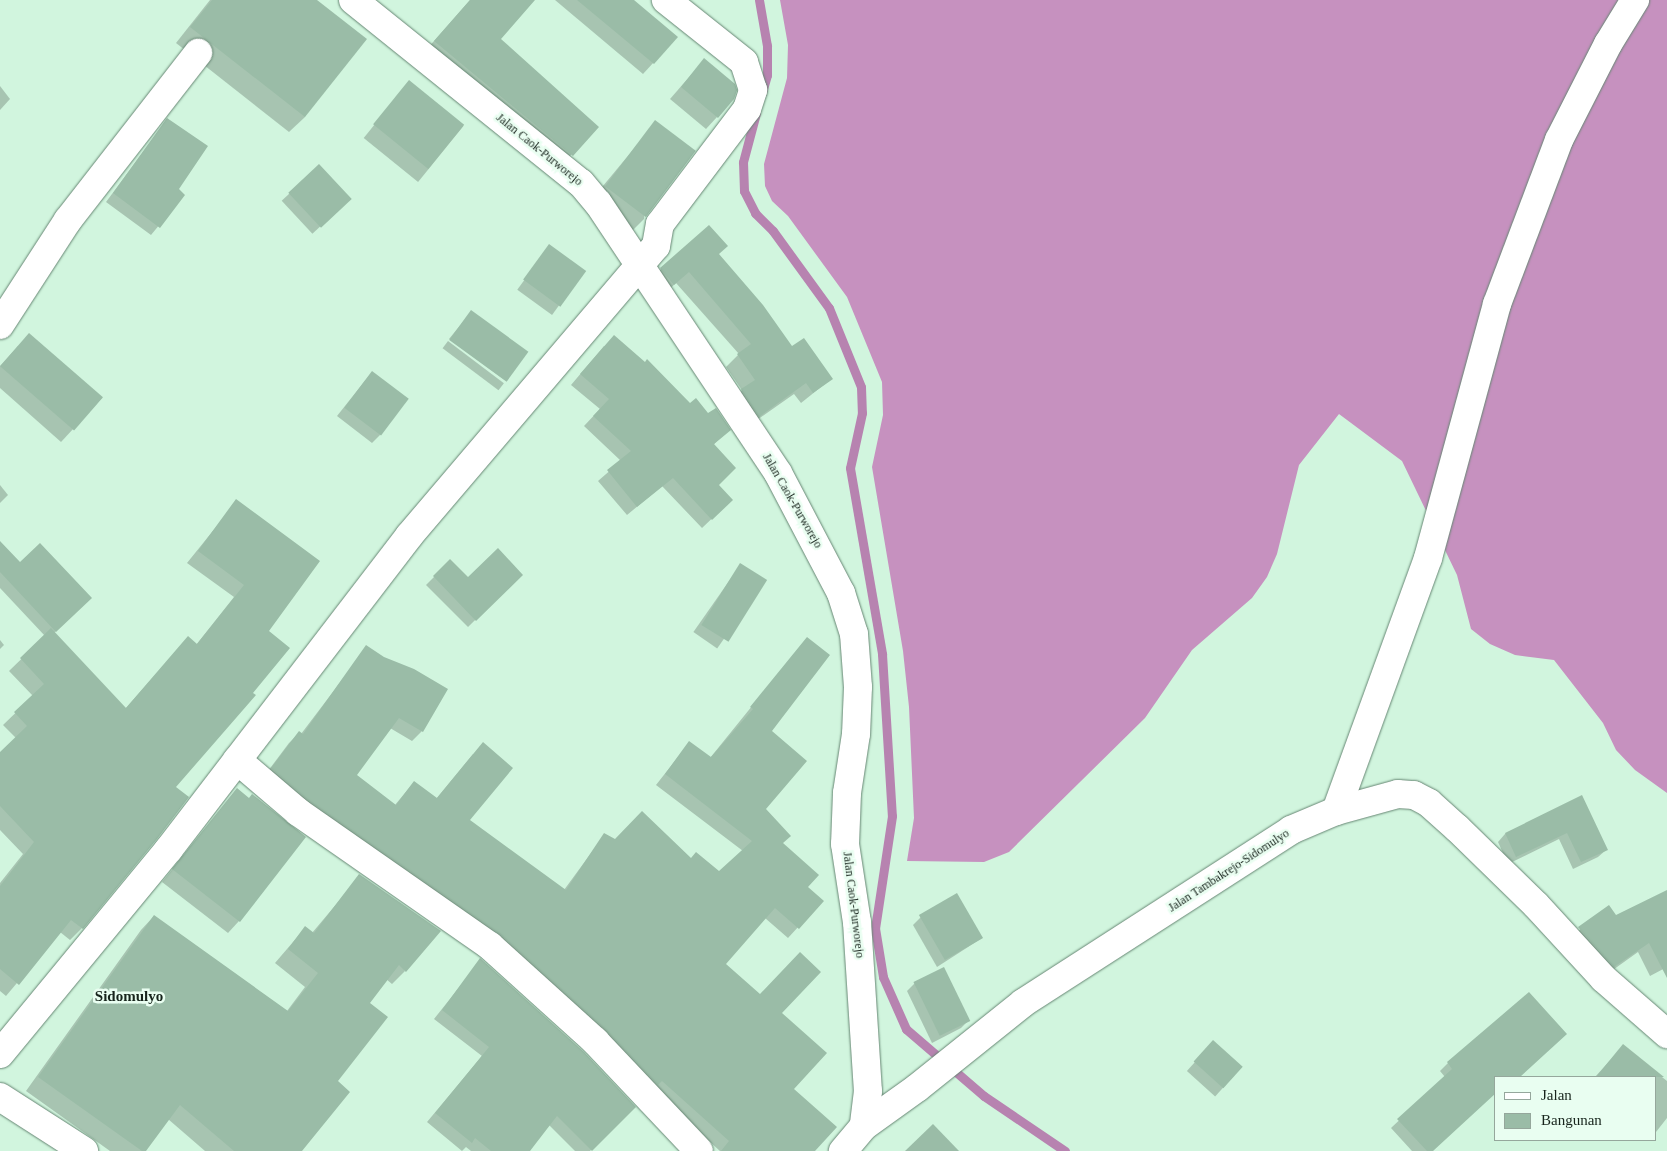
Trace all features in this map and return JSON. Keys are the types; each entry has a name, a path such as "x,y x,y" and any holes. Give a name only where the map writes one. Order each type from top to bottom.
{"street":[{"name":"Jalan Caok-Purworejo","path":"353,0 581,183 620,234 638,267 778,473 833,577 854,634 858,696 846,793 845,844 857,922 863,996 868,1091 864,1126"},
{"path":"0,1054 237,760 409,536 656,246 660,224 747,109 753,90 747,69 736,53 666,0"},
{"path":"1336,811 1428,558 1497,304 1559,140 1608,44 1635,0"},
{"path":"0,325 68,220 198,53"},
{"path":"237,760 298,812 490,946 595,1041 699,1151"},
{"name":"Jalan Tambakrejo-Sidomulyo","path":"864,1126 917,1088 969,1043 1023,1003 1291,830 1336,811 1398,794 1414,795 1429,803 1493,861 1604,979 1667,1034"},
{"path":"0,1097 84,1151"},
{"path":"843,1151 864,1126"}],"shaded area":[{"path":"780,0 1667,0 1667,793 1635,770 1616,750 1603,723 1554,660 1515,655 1490,644 1471,629 1457,575 1402,461 1339,414 1299,465 1277,554 1267,577 1252,598 1192,650 1145,718 1009,852 984,862 907,861 914,818 909,707 903,651 872,467 883,415 882,382 847,297 788,216 772,201 765,186 764,164 787,78 788,45"}],"building":[{"path":"212,0 317,0 367,39 305,117 190,27"},
{"path":"470,0 535,0 501,39 599,127 573,156 434,41"},
{"path":"577,0 634,0 678,37 654,64"},
{"path":"704,58 735,84 737,90 734,99 718,118 681,87"},
{"path":"409,80 464,125 428,169 373,124"},
{"path":"167,118 208,146 179,189 185,195 160,228 113,193"},
{"path":"655,120 696,151 646,217 605,186"},
{"path":"319,164 352,199 321,228 288,193"},
{"path":"709,225 728,246 719,254 763,305 792,346 804,338 833,379 813,393 806,383 759,417 741,389 755,380 737,354 751,344 689,272 674,285 660,268"},
{"path":"549,244 586,271 560,307 523,280"},
{"path":"471,310 528,352 507,382 449,340"},
{"path":"29,333 103,397 74,431 0,366"},
{"path":"614,335 645,362 647,359 690,403 696,398 708,413 716,408 731,430 714,444 736,468 719,485 733,500 712,520 673,478 637,507 607,470 631,451 593,416 609,399 580,374"},
{"path":"372,371 409,399 381,435 344,408"},
{"path":"236,499 320,561 269,631 290,648 253,693 256,695 176,787 189,797 157,839 83,929 71,920 19,985 0,969 0,886 34,842 0,806 0,752 27,726 14,712 44,684 20,658 51,628 126,708 188,636 197,644 244,585 198,551"},
{"path":"0,541 20,562 40,543 92,598 56,632 0,572"},
{"path":"498,548 523,575 476,621 433,576 450,559 468,577"},
{"path":"740,563 767,580 728,642 701,625"},
{"path":"807,637 830,655 772,731 807,761 766,809 791,836 783,843 819,875 808,887 824,901 799,929 775,908 726,964 760,994 800,952 821,972 782,1013 827,1053 794,1089 837,1127 815,1151 721,1151 729,1141 662,1081 658,1085 605,1029 500,934 308,800 271,768 299,731 303,734 366,645 384,657 414,669 448,689 423,732 399,718 357,775 396,805 414,781 437,798 483,742 513,768 470,820 566,890 604,833 615,839 642,811 691,858 696,852 719,871 752,841 665,774 689,741 711,757 753,709 750,707"},
{"path":"237,788 249,798 252,794 306,837 240,922 172,869"},
{"path":"1582,795 1608,850 1581,862 1567,833 1516,857 1505,833"},
{"path":"359,874 441,931 406,972 399,965 370,1003 388,1017 338,1081 350,1092 302,1151 234,1151 180,1105 146,1151 142,1151 38,1077 154,915 288,1011 318,973 288,949 305,926 314,933"},
{"path":"1667,890 1667,978 1649,943 1614,967 1578,927 1609,905 1616,915"},
{"path":"957,893 983,938 945,960 919,915"},
{"path":"480,958 584,1052 636,1107 592,1151 557,1116 530,1151 491,1151 475,1138 472,1143 435,1113 489,1047 442,1010"},
{"path":"944,967 970,1021 940,1036 913,982"},
{"path":"1529,992 1567,1034 1521,1076 1494,1076 1494,1095 1433,1151 1427,1151 1397,1119 1452,1069 1447,1062"},
{"path":"1213,1040 1243,1067 1223,1088 1194,1062"},
{"path":"1623,1044 1664,1077 1657,1076 1597,1076"},
{"path":"933,1124 959,1151 905,1151"}],"waterway":[{"path":"759,0 767,46 767,75 762,93"},
{"path":"756,113 743,162 744,191 755,213 773,231 829,308 861,387 862,413 850,468 882,654 892,816 875,928 883,977 906,1029 984,1096 1065,1151"}],"district":[{"name":"Sidomulyo","path":"129,997"}]}
